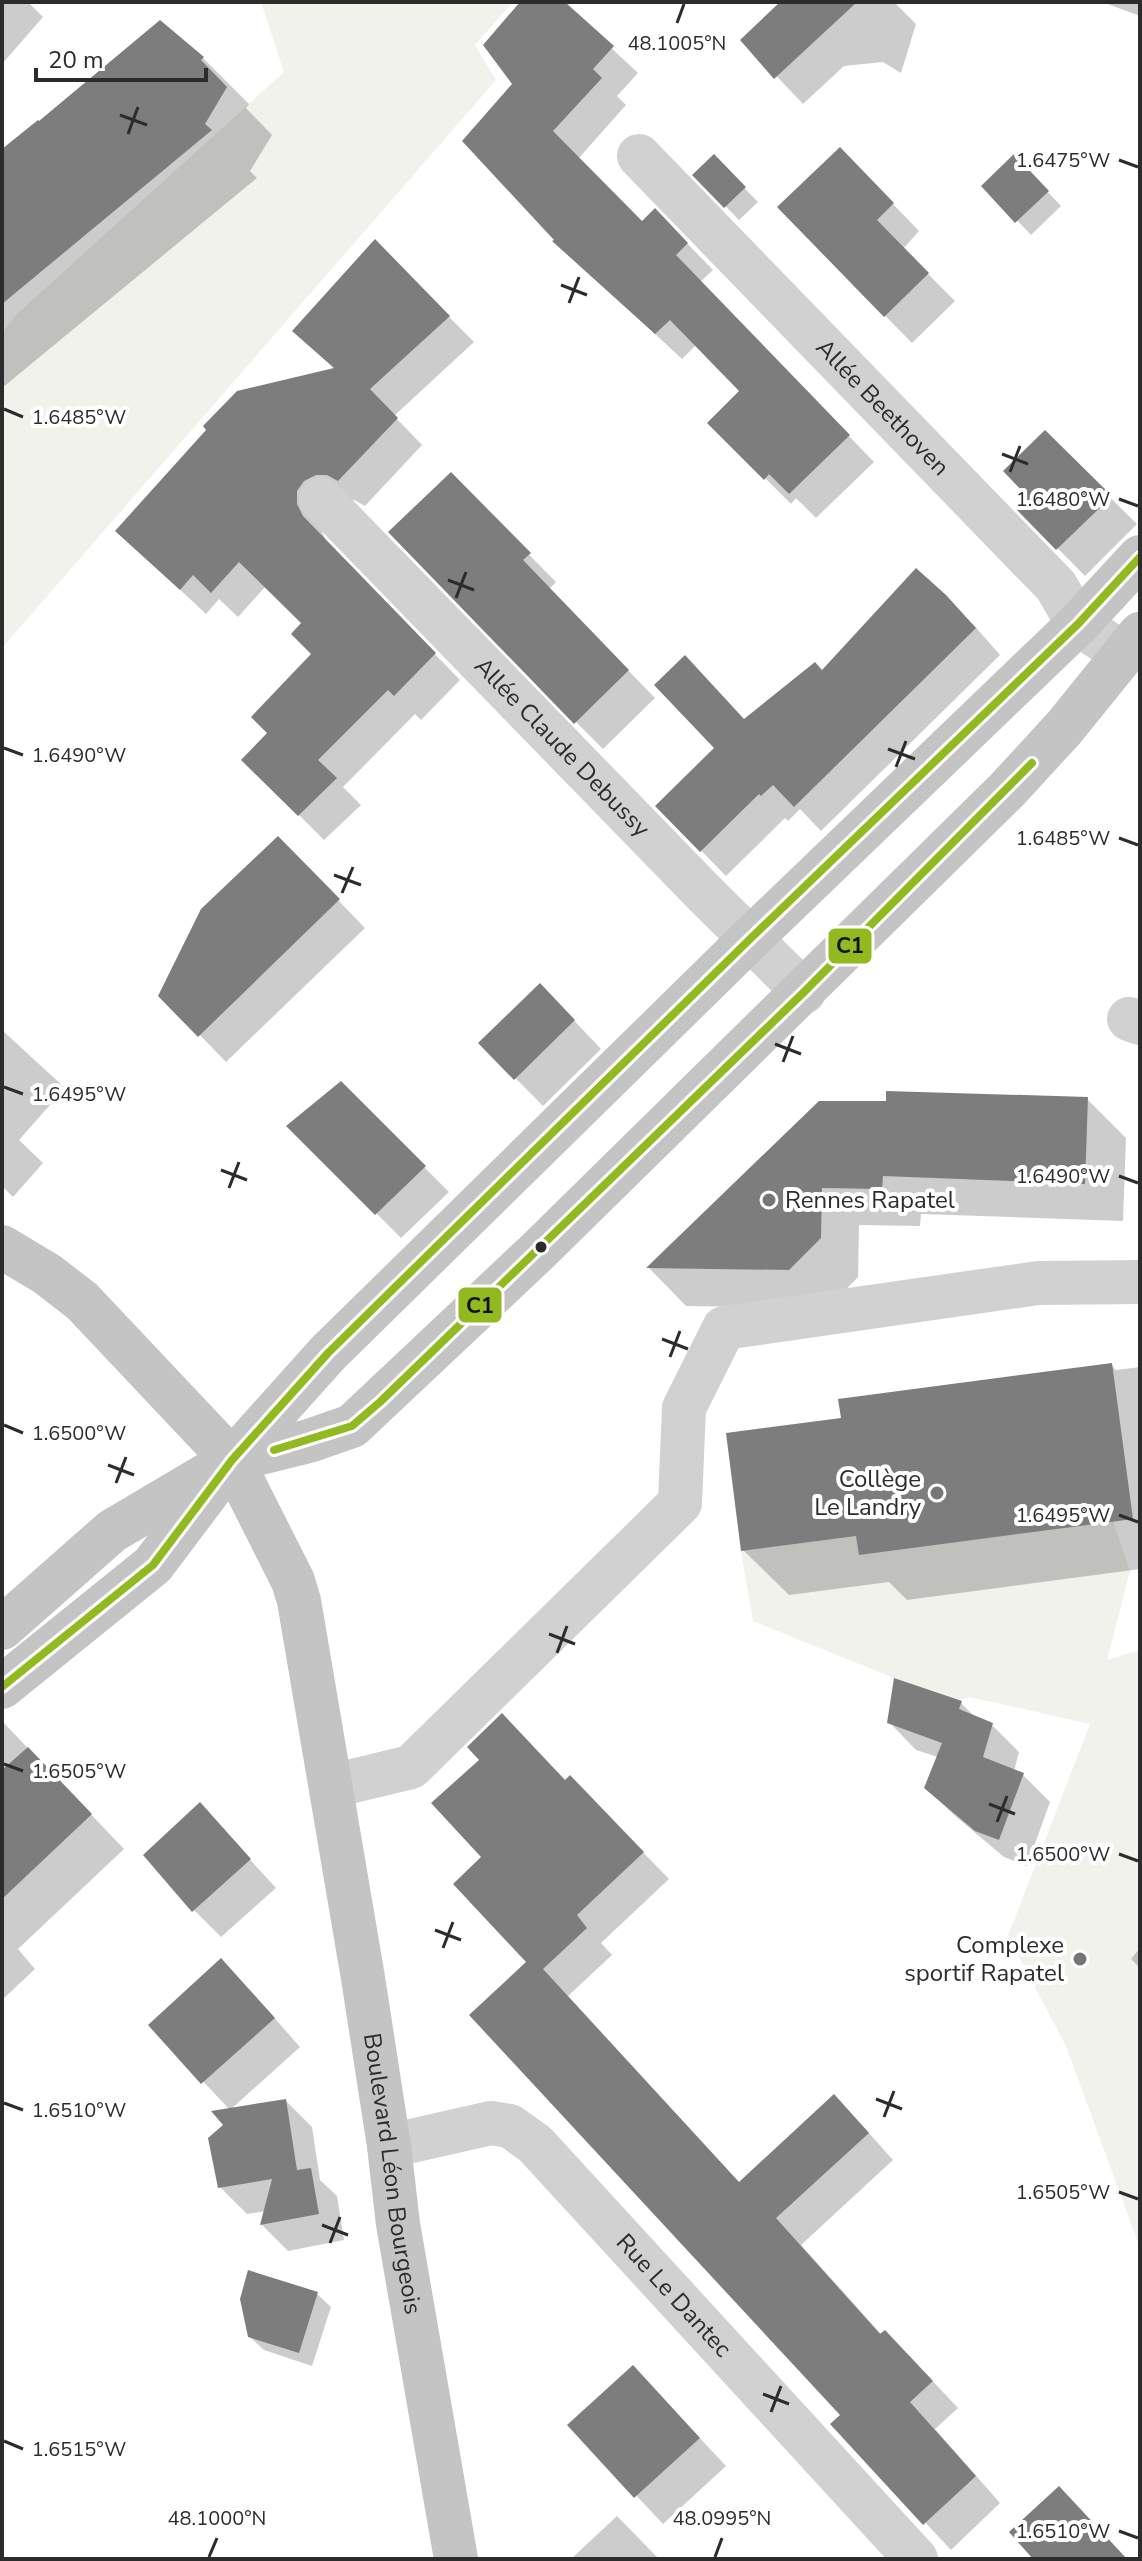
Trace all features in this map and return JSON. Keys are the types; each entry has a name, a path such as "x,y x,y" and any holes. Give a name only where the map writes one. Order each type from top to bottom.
{"main road":[{"path":"2,1687 153,1565 232,1460 361,1319 1078,624 1140,557"},
{"path":"2,1628 112,1531 232,1460 309,1441 352,1426 528,1261 1007,790 1064,728 1132,644"},
{"name":"Boulevard Léon Bourgeois","path":"2,1247 47,1274 82,1301 232,1460 293,1581 332,1786 389,2146 398,2224 456,2559"}],"street":[{"name":"Allée Beethoven","path":"639,156 1056,586 1078,624 1132,644"},
{"name":"Allée Claude Debussy","path":"321,499 804,992"},
{"path":"332,1786 411,1767 680,1503 684,1408 724,1328 1038,1283 1140,1282"},
{"name":"Rue Le Dantec","path":"389,2146 491,2123 510,2126 535,2144 916,2559"}],"shaded area":[{"path":"261,2 513,2 475,45 496,80 2,648 2,333 17,314 284,72"},
{"path":"1113,1521 1130,1571 1107,1660 1140,1650 1140,2248 1066,2046 1008,1936 1090,1724 970,1697 958,1700 894,1678 753,1621 741,1551 856,1536"}],"building":[{"path":"520,2 565,2 614,46 593,69 602,78 553,131 642,221 655,208 688,243 676,255 850,435 789,494 769,474 764,480 707,423 739,391 670,320 655,334 552,241 462,141 512,84 483,45"},
{"path":"780,2 857,2 774,79 740,40"},
{"path":"160,20 204,57 201,60 227,87 205,124 212,130 2,304 2,149"},
{"path":"840,147 894,203 877,220 929,273 884,317 777,207"},
{"path":"714,154 746,187 724,208 692,175"},
{"path":"1014,154 1049,191 1015,223 981,186"},
{"path":"375,239 450,316 370,389 398,418 338,481 327,475 316,475 304,481 297,491 297,504 303,516 436,653 394,696 388,690 318,760 337,778 298,816 241,760 267,733 251,717 311,654 291,634 301,623 239,562 211,593 193,575 180,590 115,531 206,430 203,426 237,391 334,368 292,331"},
{"path":"1045,430 1112,496 1056,550 1016,509 1027,496 1003,471"},
{"path":"451,472 531,553 523,560 629,670 574,724 388,532"},
{"path":"916,568 976,628 794,807 773,785 761,796 759,794 700,852 655,806 714,748 654,685 685,655 744,719 815,662 822,670"},
{"path":"278,836 340,899 198,1037 158,996 201,909"},
{"path":"540,983 575,1020 514,1080 478,1043"},
{"path":"341,1081 426,1166 375,1215 286,1126"},
{"path":"886,1091 1088,1097 1085,1184 883,1176 882,1189 822,1188 821,1238 789,1270 646,1268 819,1101 886,1101"},
{"path":"1112,1363 1133,1519 859,1555 856,1536 741,1551 726,1433 841,1418 838,1399"},
{"path":"894,1678 962,1701 959,1709 993,1723 983,1757 1024,1773 999,1840 975,1831 924,1788 942,1743 887,1723"},
{"path":"502,1713 565,1780 570,1775 644,1852 577,1915 587,1928 543,1969 739,2182 834,2094 869,2133 776,2218 880,2334 885,2330 933,2381 910,2402 976,2476 923,2525 830,2424 840,2415 469,2015 526,1962 453,1884 481,1857 431,1803 479,1760 467,1747"},
{"path":"28,1747 92,1814 2,1899 2,1770"},
{"path":"200,1802 251,1859 192,1912 143,1855"},
{"path":"221,1958 275,2018 201,2084 148,2025"},
{"path":"286,2099 297,2170 311,2168 319,2214 260,2225 272,2179 218,2188 208,2138 223,2125 211,2111"},
{"path":"248,2270 318,2292 299,2353 248,2337 240,2299"},
{"path":"633,2365 700,2438 634,2498 567,2425"},
{"path":"1059,2486 1127,2559 1033,2559 1009,2532"}],"transit line":[{"name":"C1","path":"2,1687 153,1565 232,1460 328,1353 750,939 1078,624 1140,557"},
{"name":"C1","path":"274,1450 352,1426 380,1402 804,992 1032,763"}],"place":[{"name":"Rennes Rapatel","path":"769,1200"},
{"name":"Collège Le Landry","path":"937,1493"},
{"name":"Complexe sportif Rapatel","path":"1080,1959"}]}
